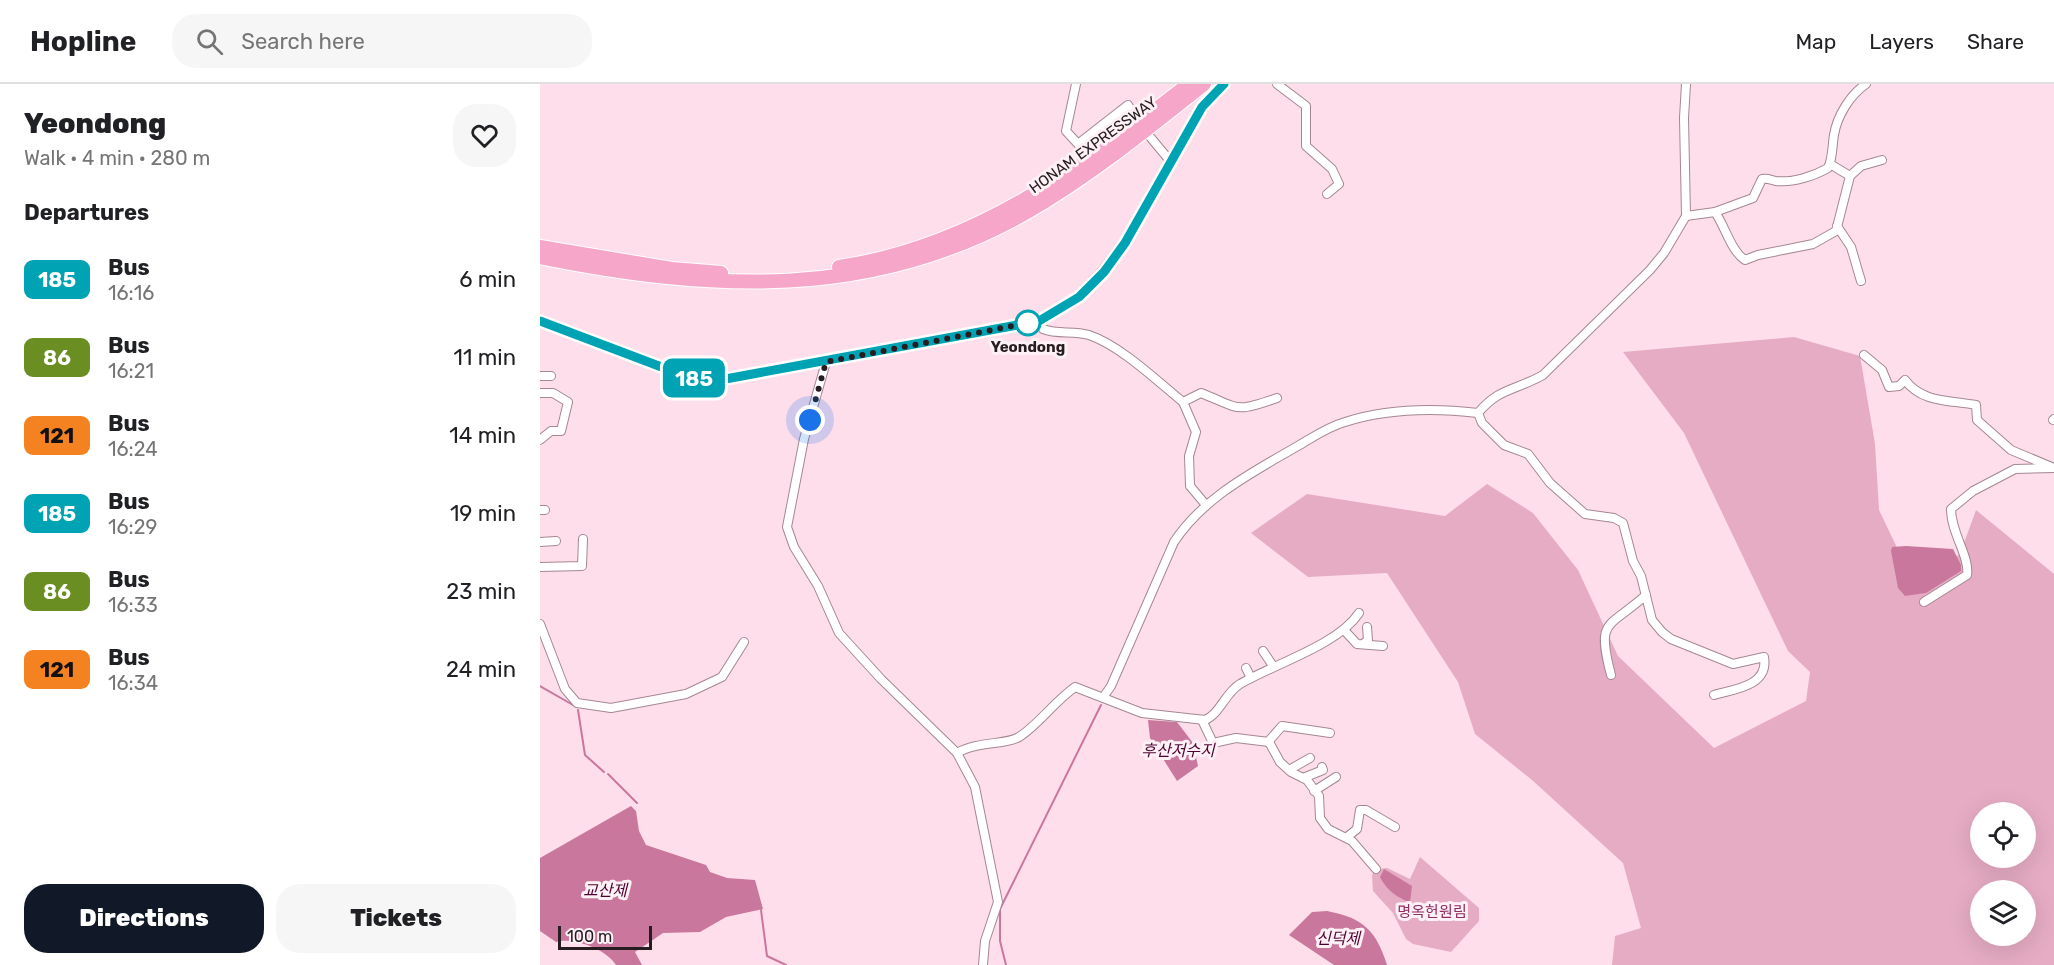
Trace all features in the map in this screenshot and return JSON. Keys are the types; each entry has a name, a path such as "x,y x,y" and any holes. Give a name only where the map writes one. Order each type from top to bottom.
{"highway":[{"name":"HONAM EXPRESSWAY","path":"540,247 672,269 719,273 806,272 880,259 967,230 1017,206 1100,153 1189,84"},
{"name":"HONAM EXPRESSWAY","path":"540,257 644,275 719,282 808,281 888,267 982,235 1026,213 1096,167 1204,84"}],"main road":[{"path":"540,321 696,379 720,380 1039,321 1079,297 1104,272 1125,243 1202,107 1224,84"}],"street":[{"path":"1076,84 1066,131 1078,144 1128,105 1133,114"},
{"path":"1277,84 1306,106 1306,146 1332,169 1339,184 1327,194"},
{"path":"1104,696 1111,686 1174,542 1188,521 1206,505 1267,462 1346,421 1410,411 1478,413 1498,393 1527,384 1543,375 1564,357 1650,270 1664,253 1686,216 1684,118 1686,84"},
{"path":"1686,216 1715,213 1753,198 1762,179 1768,178 1776,181 1816,175 1830,164 1834,133 1846,105 1857,90 1866,84"},
{"path":"1151,138 1171,162"},
{"path":"1715,213 1745,260 1758,255 1813,244 1836,231 1850,176 1861,166 1882,160"},
{"path":"1830,164 1850,176"},
{"path":"1837,226 1851,247 1861,281"},
{"path":"1039,321 1043,329 1054,333 1076,332 1091,336 1134,362 1183,402 1196,432 1189,456 1190,486 1206,505"},
{"path":"1864,355 1882,370 1889,387 1899,386 1905,380 1916,392 1931,399 1947,399 1976,405 1977,420 2011,450 2054,468"},
{"path":"826,362 804,439 787,527 794,547 818,586 839,633 881,679 957,753 975,787 998,902 985,942 983,965"},
{"path":"540,376 551,376"},
{"path":"540,393 553,393 568,402 561,431 551,431 540,440"},
{"path":"1183,402 1201,393 1230,407 1246,409 1277,398"},
{"path":"1478,413 1482,423 1504,445 1528,454 1550,483 1585,514 1614,518 1623,523 1652,620 1671,639 1733,664 1764,657 1766,668 1761,677 1750,684 1714,695"},
{"path":"1924,602 1967,575 1968,566 1951,523 1951,509 1973,491 2015,469 2054,468"},
{"path":"540,567 582,566 583,539"},
{"path":"540,542 556,541"},
{"path":"1611,675 1604,648 1604,633 1611,621 1646,596"},
{"path":"957,753 971,745 1018,738 1056,700 1075,687 1104,696 1123,707 1142,713 1202,720 1212,717 1238,685 1323,643 1344,630 1359,613"},
{"path":"540,624 565,689 577,703 611,708 686,694 722,677 744,642"},
{"path":"1363,644 1368,640 1367,627"},
{"path":"1344,630 1357,644 1383,646"},
{"path":"1263,651 1273,666"},
{"path":"1246,668 1251,678"},
{"path":"1202,720 1213,743 1236,738 1268,742"},
{"path":"1268,742 1282,726 1330,733"},
{"path":"1268,742 1280,762 1303,778 1314,791 1321,802 1320,818 1328,830 1347,837 1376,869"},
{"path":"1289,770 1310,758"},
{"path":"1303,778 1323,771 1322,767"},
{"path":"1314,791 1336,777"},
{"path":"1347,837 1357,829 1360,810 1366,810 1395,827"}],"green space":[{"path":"1794,337 1860,356 1875,444 1879,510 1914,583 1960,554 1976,510 2054,574 2054,965 1612,965 1615,936 1641,928 1623,863 1532,780 1475,734 1458,682 1387,573 1308,577 1251,533 1307,494 1445,516 1487,484 1533,513 1578,570 1618,656 1714,748 1806,701 1810,672 1788,651 1684,433 1623,352"},
{"name":"명옥헌원림","path":"1420,857 1479,908 1479,921 1451,952 1413,944 1406,939 1393,913 1373,891 1372,875 1376,869 1387,868 1410,879"}],"water":[{"path":"1892,547 1953,549 1961,565 1961,571 1926,593 1905,596 1898,588 1891,551"},
{"name":"후산저수지","path":"1148,720 1177,722 1193,743 1198,766 1177,781 1150,738"},
{"name":"교산제","path":"631,806 636,811 639,831 646,845 706,865 710,872 727,878 755,880 763,909 726,917 700,932 663,933 635,952 642,965 616,965 597,949 571,941 556,942 540,931 540,858"},
{"path":"1384,869 1412,886 1410,903 1389,890 1380,877"},
{"name":"신덕제","path":"1327,911 1350,918 1367,928 1378,943 1387,965 1334,965 1289,935 1312,912"}],"waterway":[{"path":"540,686 573,705"},
{"path":"1006,965 1000,941 1000,909 1101,705"},
{"path":"578,710 585,755 604,772"},
{"path":"608,774 637,803"},
{"path":"761,910 767,956 786,965"}],"bus line":[{"name":"185","path":"540,321 680,374 696,379 720,380 818,364 1039,321 1079,297 1104,272 1125,243 1202,107 1209,97 1224,84"}],"place":[{"name":"Yeondong","path":"1028,323"}],"route":[{"path":"810,420 826,362 1028,323"}]}
